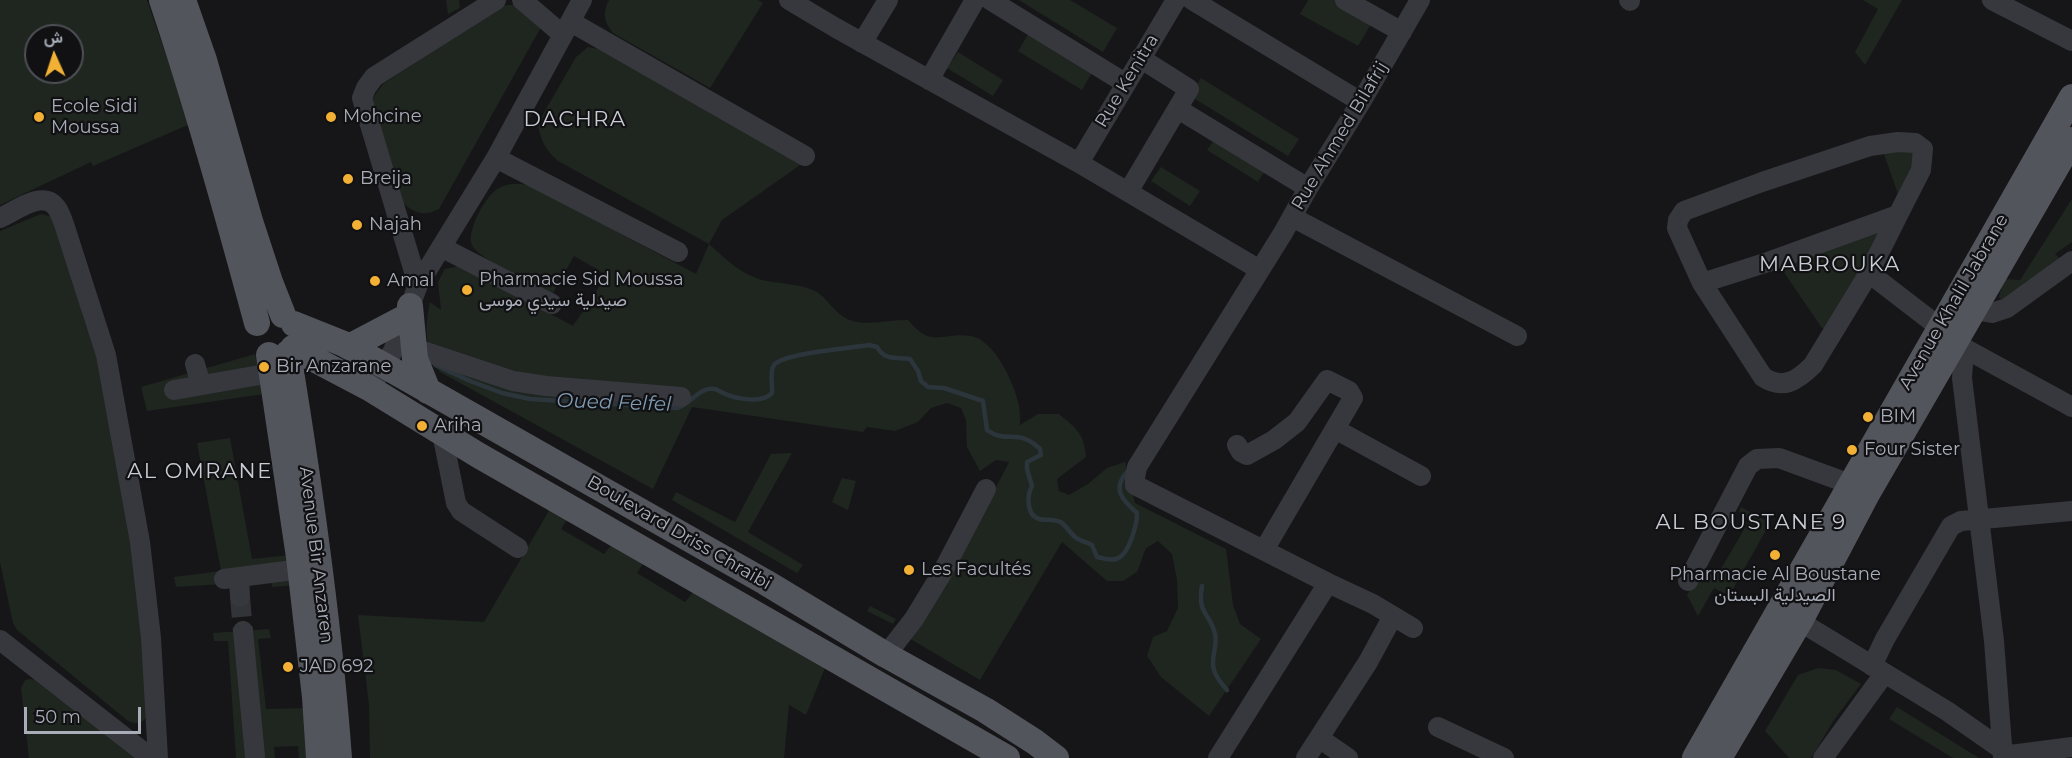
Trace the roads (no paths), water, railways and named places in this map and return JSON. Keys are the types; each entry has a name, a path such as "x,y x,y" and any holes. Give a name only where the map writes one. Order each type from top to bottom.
{"main road":[{"path":"162,0 213,162 257,323 254,339 262,352 283,345 269,315 257,323"},
{"name":"Avenue Bir Anzaren","path":"183,0 204,60 256,242 296,398 333,683 339,758"},
{"name":"Avenue Khalil Jabrane","path":"1695,758 1790,616 1867,494 1953,338 2072,97"},
{"name":"Avenue Khalil Jabrane","path":"1719,758 1790,616 1850,484 1974,310 2072,140"},
{"path":"349,347 411,303"},
{"path":"411,303 415,359 428,391"},
{"name":"Avenue Bir Anzaren","path":"283,345 319,758"},
{"name":"Boulevard Driss Chraibi","path":"283,345 349,347 385,366 985,710 1056,758"},
{"name":"Boulevard Driss Chraibi","path":"283,345 369,388 442,433 1007,758"},
{"path":"296,398 317,380 328,377 347,377"}],"street":[{"path":"411,303 362,98 374,77 496,0"},
{"path":"522,0 567,28 805,156"},
{"path":"369,388 385,366 411,303 441,247 496,158 582,0"},
{"path":"789,0 1079,163 1260,270"},
{"path":"862,43 888,0"},
{"path":"929,80 975,0"},
{"path":"990,0 1125,84"},
{"name":"Rue Kenitra","path":"1079,163 1176,0"},
{"path":"1192,0 1361,102"},
{"path":"1345,0 1402,32"},
{"name":"Rue Ahmed Bilafrij","path":"1264,550 1136,486 1137,467 1260,270 1420,0"},
{"path":"1992,0 2020,6 2072,41"},
{"path":"1128,192 1189,89 1140,58"},
{"path":"1178,109 1308,188"},
{"path":"1898,141 1915,143 1923,149 1921,170 1869,273 1812,365 1803,375 1783,384 1772,383 1763,377 1702,283 1677,228 1680,216 1684,211 1761,182 1870,146 1898,141"},
{"path":"496,158 678,252"},
{"path":"0,218 33,201 48,201 56,206 64,224 106,355 140,542 151,638 158,758"},
{"path":"1702,283 1768,262 1898,214"},
{"path":"1292,217 1516,336"},
{"path":"441,247 552,304"},
{"path":"1974,310 1992,313 2007,308 2072,261"},
{"path":"1869,273 1953,338 2072,408"},
{"path":"1953,338 1962,378 2007,755"},
{"path":"174,390 201,385 283,345"},
{"path":"414,348 513,381 546,386 681,397"},
{"path":"195,364 201,385"},
{"path":"1237,445 1241,452 1247,455 1274,440 1297,422 1327,380 1349,391 1353,399 1264,550 1347,591 1413,628"},
{"path":"1335,429 1421,476"},
{"path":"442,433 456,503 461,511 518,548"},
{"path":"1688,581 1748,466 1757,459 1779,458 1850,484"},
{"path":"886,655 920,610 986,489"},
{"path":"1823,758 1878,670 1885,639 1951,526 1961,522 2072,511"},
{"path":"240,597 231,578 301,569"},
{"path":"1218,758 1328,583"},
{"path":"1306,758 1368,662 1393,616"},
{"path":"1790,616 1947,711 2007,755 2072,747"},
{"path":"243,631 255,756"},
{"path":"0,640 151,758"},
{"path":"1437,727 1504,758"},
{"path":"1319,738 1348,758"}],"waterway":[{"name":"Oued Felfel","path":"435,365 502,393 530,399 677,408 709,389 742,399 768,396 772,393 771,375 774,365 790,357 869,345 877,347 887,356 910,359 921,381 928,387 944,388 983,401 987,430 1001,436 1025,439 1040,449 1041,455 1027,462 1032,486 1029,494 1032,513 1039,519 1062,523 1075,537 1092,545 1097,557 1109,560 1121,557 1125,552 1136,524 1137,513 1123,499 1120,489 1120,484 1127,472"},
{"name":"Oued Felfel","path":"1202,586 1201,603 1213,627 1216,639 1214,670 1227,690"}],"tunnel":[{"path":"240,597 243,631"}],"place":[{"name":"Ecole Sidi Moussa","path":"39,117"},
{"name":"Mohcine","path":"331,117"},
{"name":"Breija","path":"348,179"},
{"name":"Najah","path":"357,225"},
{"name":"Amal","path":"375,281"},
{"name":"Pharmacie Sid Moussa صيدلية سيدي موسى","path":"467,290"},
{"name":"Bir Anzarane","path":"264,367"},
{"name":"BIM","path":"1868,417"},
{"name":"Ariha","path":"422,426"},
{"name":"Four Sister","path":"1852,450"},
{"name":"Pharmacie Al Boustane الصيدلية البستان","path":"1775,555"},
{"name":"Les Facultés","path":"909,570"},
{"name":"JAD 692","path":"288,667"}],"district":[{"name":"DACHRA","path":"575,120"},
{"name":"MABROUKA","path":"1830,265"},
{"name":"AL OMRANE","path":"200,472"},
{"name":"AL BOUSTANE 9","path":"1751,523"}]}
